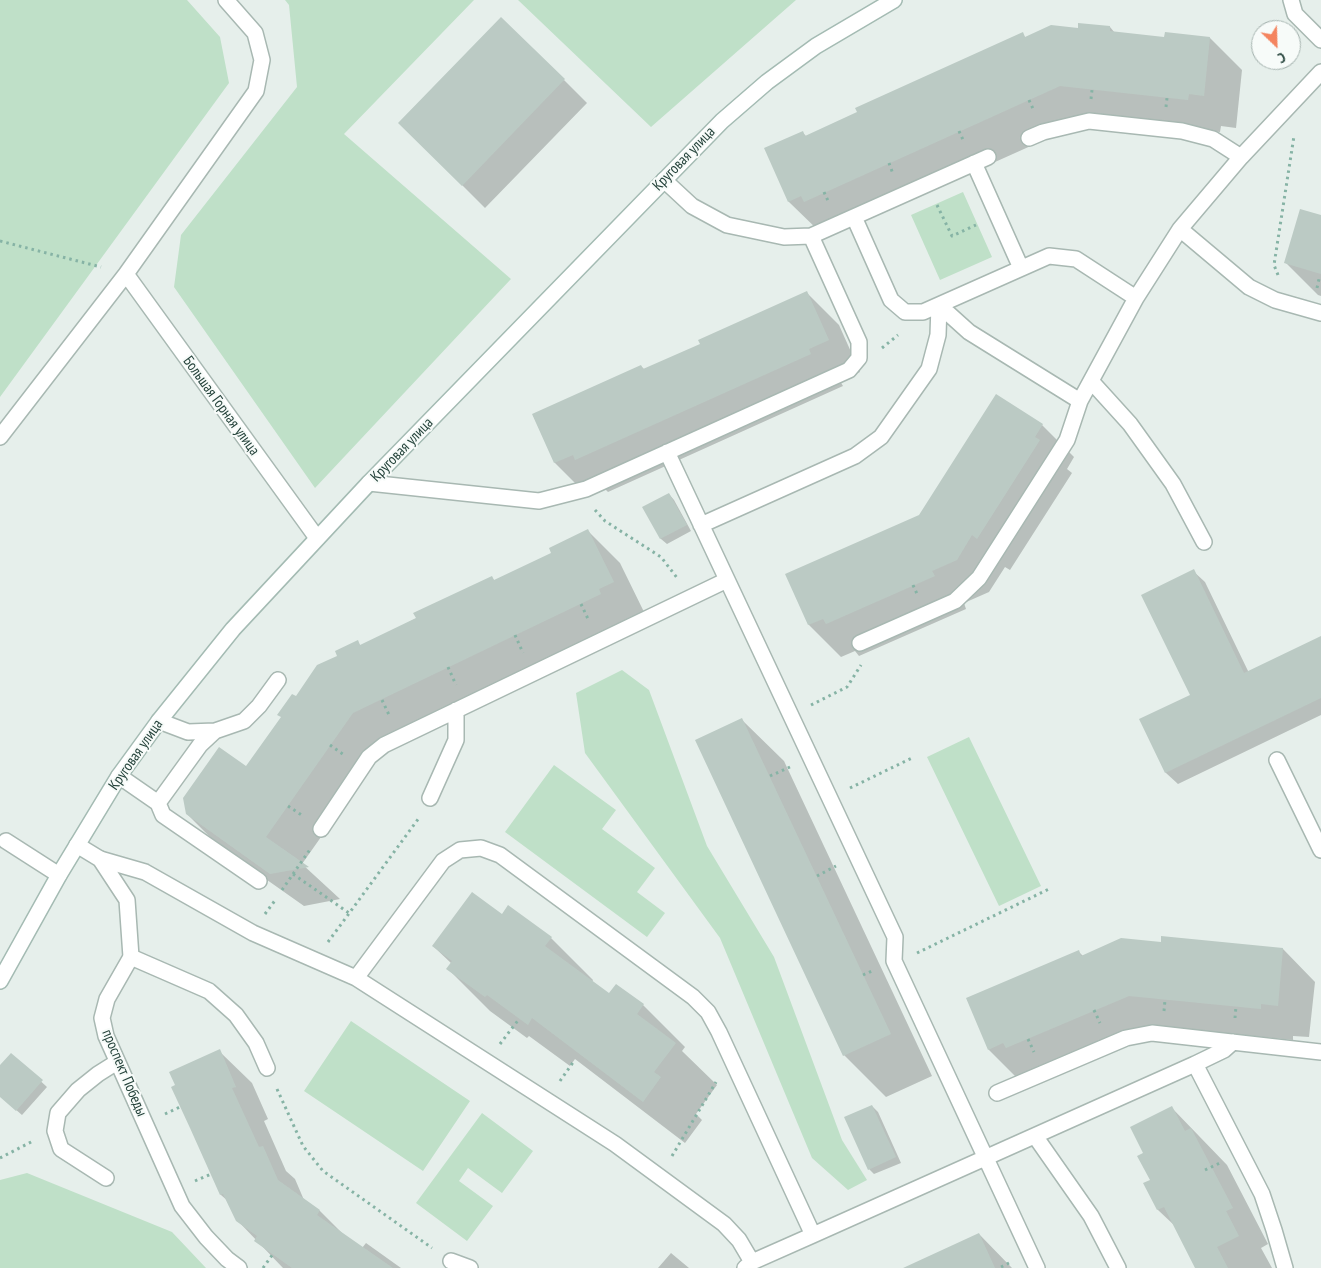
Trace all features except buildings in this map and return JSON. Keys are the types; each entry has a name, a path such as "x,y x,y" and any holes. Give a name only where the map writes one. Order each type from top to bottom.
{"street":[{"path":"0,437 126,274 256,91 262,60 255,33 226,0"},
{"name":"Круговая улица","path":"0,981 59,875 119,776 159,721 232,629 369,483 722,121 767,82 816,46 894,0"},
{"path":"1290,0 1295,14 1321,40"},
{"path":"860,643 955,601 979,578 1068,440 1080,401 1091,380 1136,298 1180,230 1241,157 1321,72"},
{"path":"1029,138 1043,132 1089,121 1182,131 1214,139 1241,157"},
{"path":"664,180 692,206 727,225 784,237 811,236 988,157"},
{"path":"974,163 1021,268"},
{"path":"854,217 891,300 905,312 923,312 1048,256 1076,259 1136,298"},
{"path":"1180,230 1249,286 1275,300 1321,313"},
{"path":"369,483 539,500 586,489 849,370 859,358 859,342 811,236"},
{"name":"Большая Горная улица","path":"126,274 317,538"},
{"path":"939,305 969,332 1080,401"},
{"path":"701,525 855,456 881,437 929,369 938,335 939,305"},
{"path":"1091,380 1130,424 1173,484 1204,542"},
{"path":"667,452 895,937 894,961 1037,1268"},
{"path":"321,829 369,758 384,745 727,580"},
{"path":"159,721 188,732 215,731 244,721 259,706 278,680"},
{"path":"430,798 456,740 456,710"},
{"path":"158,803 200,745 215,731"},
{"path":"1277,760 1321,850"},
{"path":"119,776 158,803 163,814 258,881"},
{"path":"6,841 59,875"},
{"path":"77,845 100,859 145,872 252,933 356,978 615,1144 724,1224 739,1240 748,1265 1194,1064 1224,1050 1233,1042"},
{"path":"356,978 443,861 460,850 480,848 500,855 693,996 708,1012 813,1235"},
{"path":"100,859 127,900 131,957 209,990 236,1015 256,1043 267,1068"},
{"name":"проспект Победы","path":"131,957 107,999 102,1018 106,1036 182,1206 206,1238 239,1268"},
{"path":"997,1093 1126,1038 1152,1033 1321,1052"},
{"path":"106,1178 61,1149 54,1131 58,1113 78,1090 98,1074 118,1062"},
{"path":"1194,1064 1262,1194 1285,1268"},
{"path":"1035,1136 1091,1216 1118,1268"},
{"path":"451,1261 470,1268"}],"path":[{"path":"1288,303 1274,266 1295,132"},
{"path":"928,184 952,236 997,216"},
{"path":"0,241 126,274"},
{"path":"859,358 886,345 923,312"},
{"path":"575,491 605,521 660,558 693,596"},
{"path":"790,715 847,688 861,664"},
{"path":"830,798 912,758"},
{"path":"326,944 416,823 430,798"},
{"path":"293,874 313,845"},
{"path":"305,882 349,913"},
{"path":"896,964 1049,889"},
{"path":"263,918 278,895"},
{"path":"499,1045 519,1018"},
{"path":"678,1146 731,1058"},
{"path":"558,1083 574,1061"},
{"path":"267,1068 302,1146 323,1171 451,1261"},
{"path":"168,1113 180,1108"},
{"path":"0,1158 54,1131"},
{"path":"201,1179 210,1174"},
{"path":"263,1268 273,1254"}],"green space":[{"path":"0,0 187,0 220,37 229,83 0,397"},
{"path":"285,0 474,0 344,134 511,279 315,488 174,287 181,235 297,87 289,5"},
{"path":"518,0 796,0 651,127"},
{"path":"963,192 992,257 940,280 911,215"},
{"path":"622,670 649,690 707,846 774,957 842,1140 867,1180 848,1190 812,1158 720,938 585,753 576,693"},
{"path":"969,737 1041,886 999,906 927,757"},
{"path":"554,765 616,810 602,829 655,868 637,892 665,913 647,937 505,832"},
{"path":"351,1021 470,1101 423,1171 304,1091"},
{"path":"482,1113 533,1151 502,1193 468,1168 459,1181 493,1206 467,1241 416,1203"},
{"path":"27,1173 172,1232 206,1268 0,1268 0,1180"}]}
